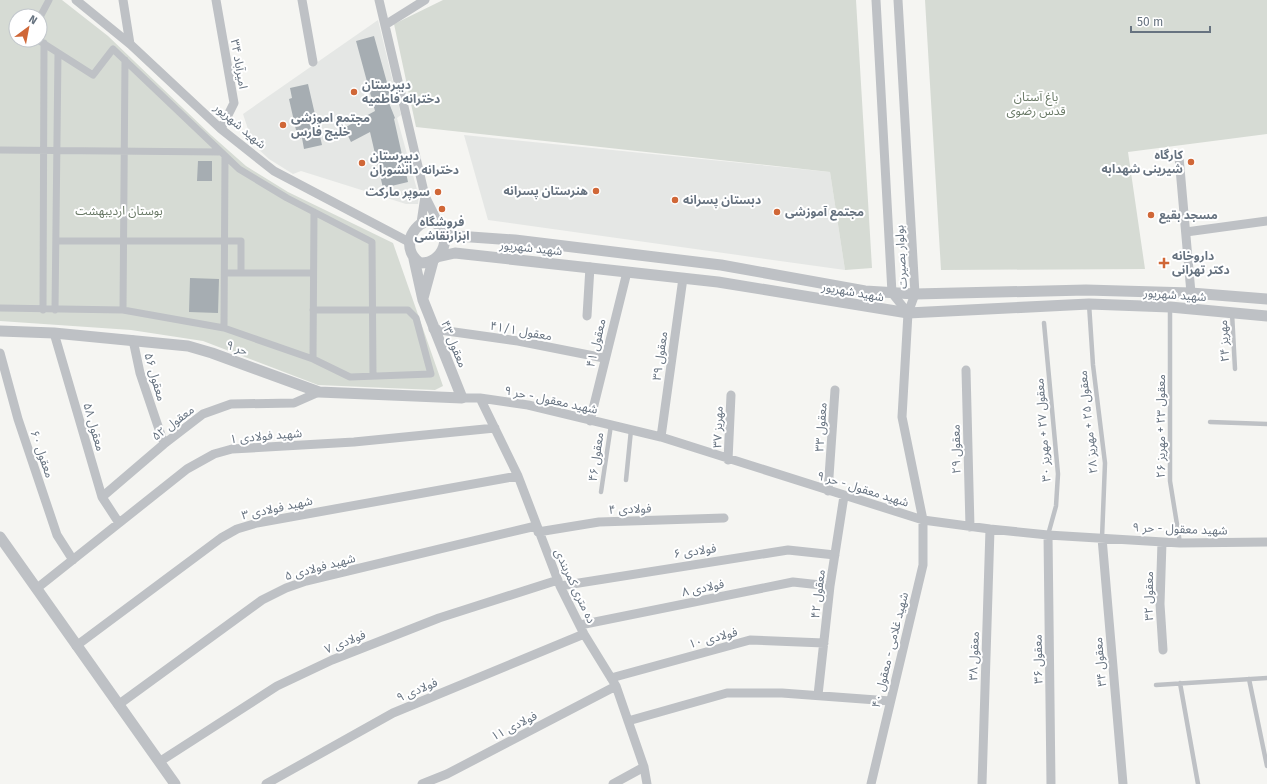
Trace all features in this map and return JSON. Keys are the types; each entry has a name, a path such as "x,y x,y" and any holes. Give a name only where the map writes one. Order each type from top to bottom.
{"street":[{"name":"شهید شهریور","path":"76,0 130,44 221,129 274,171 409,242"},
{"path":"124,0 130,44"},
{"name":"امیرآباد ۳۴","path":"216,0 234,103 221,129"},
{"path":"302,0 313,62"},
{"path":"379,0 425,196 443,231 445,243 435,259 423,300"},
{"path":"385,25 425,0"},
{"name":"بولوار بصیرت","path":"876,0 892,293 908,314"},
{"name":"بولوار بصیرت","path":"898,0 915,294 908,314"},
{"path":"48,47 93,75 113,49 239,169 287,198 372,242 373,376"},
{"path":"41,48 43,310"},
{"path":"55,310 58,53"},
{"path":"123,310 125,60"},
{"path":"0,150 124,151 223,154"},
{"path":"223,154 225,241 224,328"},
{"path":"1179,157 1191,293"},
{"path":"425,196 421,223 413,231 409,242 411,254 414,259 420,263 435,259"},
{"path":"313,360 314,212"},
{"path":"421,223 434,222 440,226"},
{"path":"1186,232 1267,222"},
{"name":"شهید شهریور","path":"440,226 457,236 515,240 721,265 865,291 915,294 1086,290 1191,293 1267,299"},
{"path":"56,241 241,241 241,273"},
{"name":"شهید شهریور","path":"435,259 455,253 718,282 908,314 1089,304 1170,307 1267,316"},
{"name":"معقول ۴۳","path":"414,259 423,300 433,330 462,398"},
{"path":"587,316 590,268"},
{"name":"معقول ۴۱","path":"590,421 604,358 627,272"},
{"path":"224,273 313,273"},
{"name":"معقول ۳۹","path":"661,437 683,278"},
{"path":"0,308 43,310 123,310 224,328 313,360 350,377 431,374 416,318 408,310 313,310"},
{"name":"شهید غلامی - معقول ۴۰","path":"871,784 923,565 923,520 902,417 908,314"},
{"name":"معقول ۴۱/۱","path":"433,330 518,341 604,358"},
{"name":"حر ۹","path":"0,331 133,340 188,346 212,353 319,392 462,398"},
{"name":"معقول ۵۸","path":"54,334 102,497 119,523"},
{"name":"معقول ۵۶","path":"133,340 140,373 164,444"},
{"name":"معقول ۶۰","path":"0,353 18,419 57,535 73,560"},
{"name":"معقول ۲۹","path":"966,370 970,527"},
{"name":"معقول ۳۳","path":"828,491 835,390"},
{"name":"معقول ۵۲","path":"102,497 164,444 203,414 231,404 294,403 319,392"},
{"name":"مهریز ۳۷","path":"728,460 731,395"},
{"name":"شهید معقول - حر ۹","path":"462,398 480,398 528,405 661,437 728,460 923,520 970,527 1048,535 1180,543 1267,542"},
{"name":"ده متری کمربندی","path":"480,398 518,476 537,529 559,583 582,630 614,682 644,767 647,784"},
{"name":"شهید فولادی ۱","path":"36,589 187,469 214,454 232,449 354,442 495,428"},
{"name":"شهید فولادی ۳","path":"76,646 221,538 237,529 257,523 518,476"},
{"name":"معقول ۴۲","path":"818,696 830,586 844,496"},
{"name":"فولادی ۴","path":"537,529 599,522 724,518"},
{"name":"شهید فولادی ۵","path":"118,705 262,600 286,588 314,580 537,529"},
{"name":"معقول ۳۸","path":"982,784 990,529"},
{"name":"معقول ۳۶","path":"1048,535 1051,784"},
{"path":"0,537 175,784"},
{"name":"معقول ۳۴","path":"1102,538 1123,784"},
{"name":"معقول ۳۲","path":"1162,542 1160,604 1163,650"},
{"name":"فولادی ۶","path":"559,583 788,550 835,555"},
{"name":"فولادی ۸","path":"582,630 793,582 830,586"},
{"name":"فولادی ۷","path":"159,762 277,686 332,660 439,618 559,583"},
{"name":"فولادی ۹","path":"266,784 393,713 582,630"},
{"name":"فولادی ۱۰","path":"614,682 750,640 824,643"},
{"name":"فولادی ۱۱","path":"422,784 447,774 614,682"},
{"path":"628,721 727,693 818,696 890,701"},
{"path":"613,784 644,767"}],"lane":[{"name":"معقول ۲۵ + مهریز ۲۸","path":"1089,304 1093,365 1104,463 1102,538"},
{"name":"معقول ۲۳ + مهریز ۲۶","path":"1170,307 1170,481 1180,543"},
{"name":"مهریز ۲۴","path":"1232,313 1235,369"},
{"name":"معقول ۲۷ + مهریز ۳۰","path":"1044,323 1058,474 1056,506 1048,535"},
{"path":"1210,422 1267,424"},
{"name":"معقول ۴۶","path":"601,492 611,425"},
{"path":"626,480 631,430"},
{"path":"1156,684 1267,678"},
{"path":"1249,679 1267,766"},
{"path":"1180,683 1198,784"}],"shaded area":[{"path":"378,20 401,115 397,118 419,197 418,204 406,204 301,171 293,174 269,159 257,148 250,135 243,114"},
{"path":"464,135 830,172 845,270 488,220"}],"green space":[{"name":"بوستان اردیبهشت","path":"0,0 62,0 108,36 211,135 246,166 288,192 393,243 443,386 435,390 318,385 203,341 131,330 0,321"},
{"path":"443,0 856,0 872,268 845,270 830,172 416,127 394,24"},
{"name":"باغ آستان قدس رضوی","path":"925,0 1267,0 1267,134 1128,152 1145,269 941,270"}],"building":[{"path":"374,36 391,97 387,98 395,118 408,182 383,188 370,132 351,142 344,128 375,111 356,41"},
{"path":"308,84 322,145 304,149 302,138 298,139 289,99 292,98 290,88"},
{"path":"198,161 212,161 212,181 197,181"},
{"path":"190,278 219,279 218,313 189,312"}],"place":[{"name":"دبیرستان دخترانه فاطمیه","path":"354,92"},
{"name":"مجتمع اموزشی خلیج فارس","path":"283,125"},
{"name":"کارگاه شیرینی شهدابه","path":"1191,162"},
{"name":"دبیرستان دخترانه دانشوران","path":"362,163"},
{"name":"هنرستان پسرانه","path":"596,191"},
{"name":"سوپر مارکت","path":"438,192"},
{"name":"دبستان پسرانه","path":"675,200"},
{"name":"فروشگاه ابزارنقاشی","path":"442,209"},
{"name":"مجتمع آموزشی","path":"777,212"},
{"name":"مسجد بقیع","path":"1151,215"},
{"name":"داروخانه دکتر تهرانی","path":"1164,263"}]}
